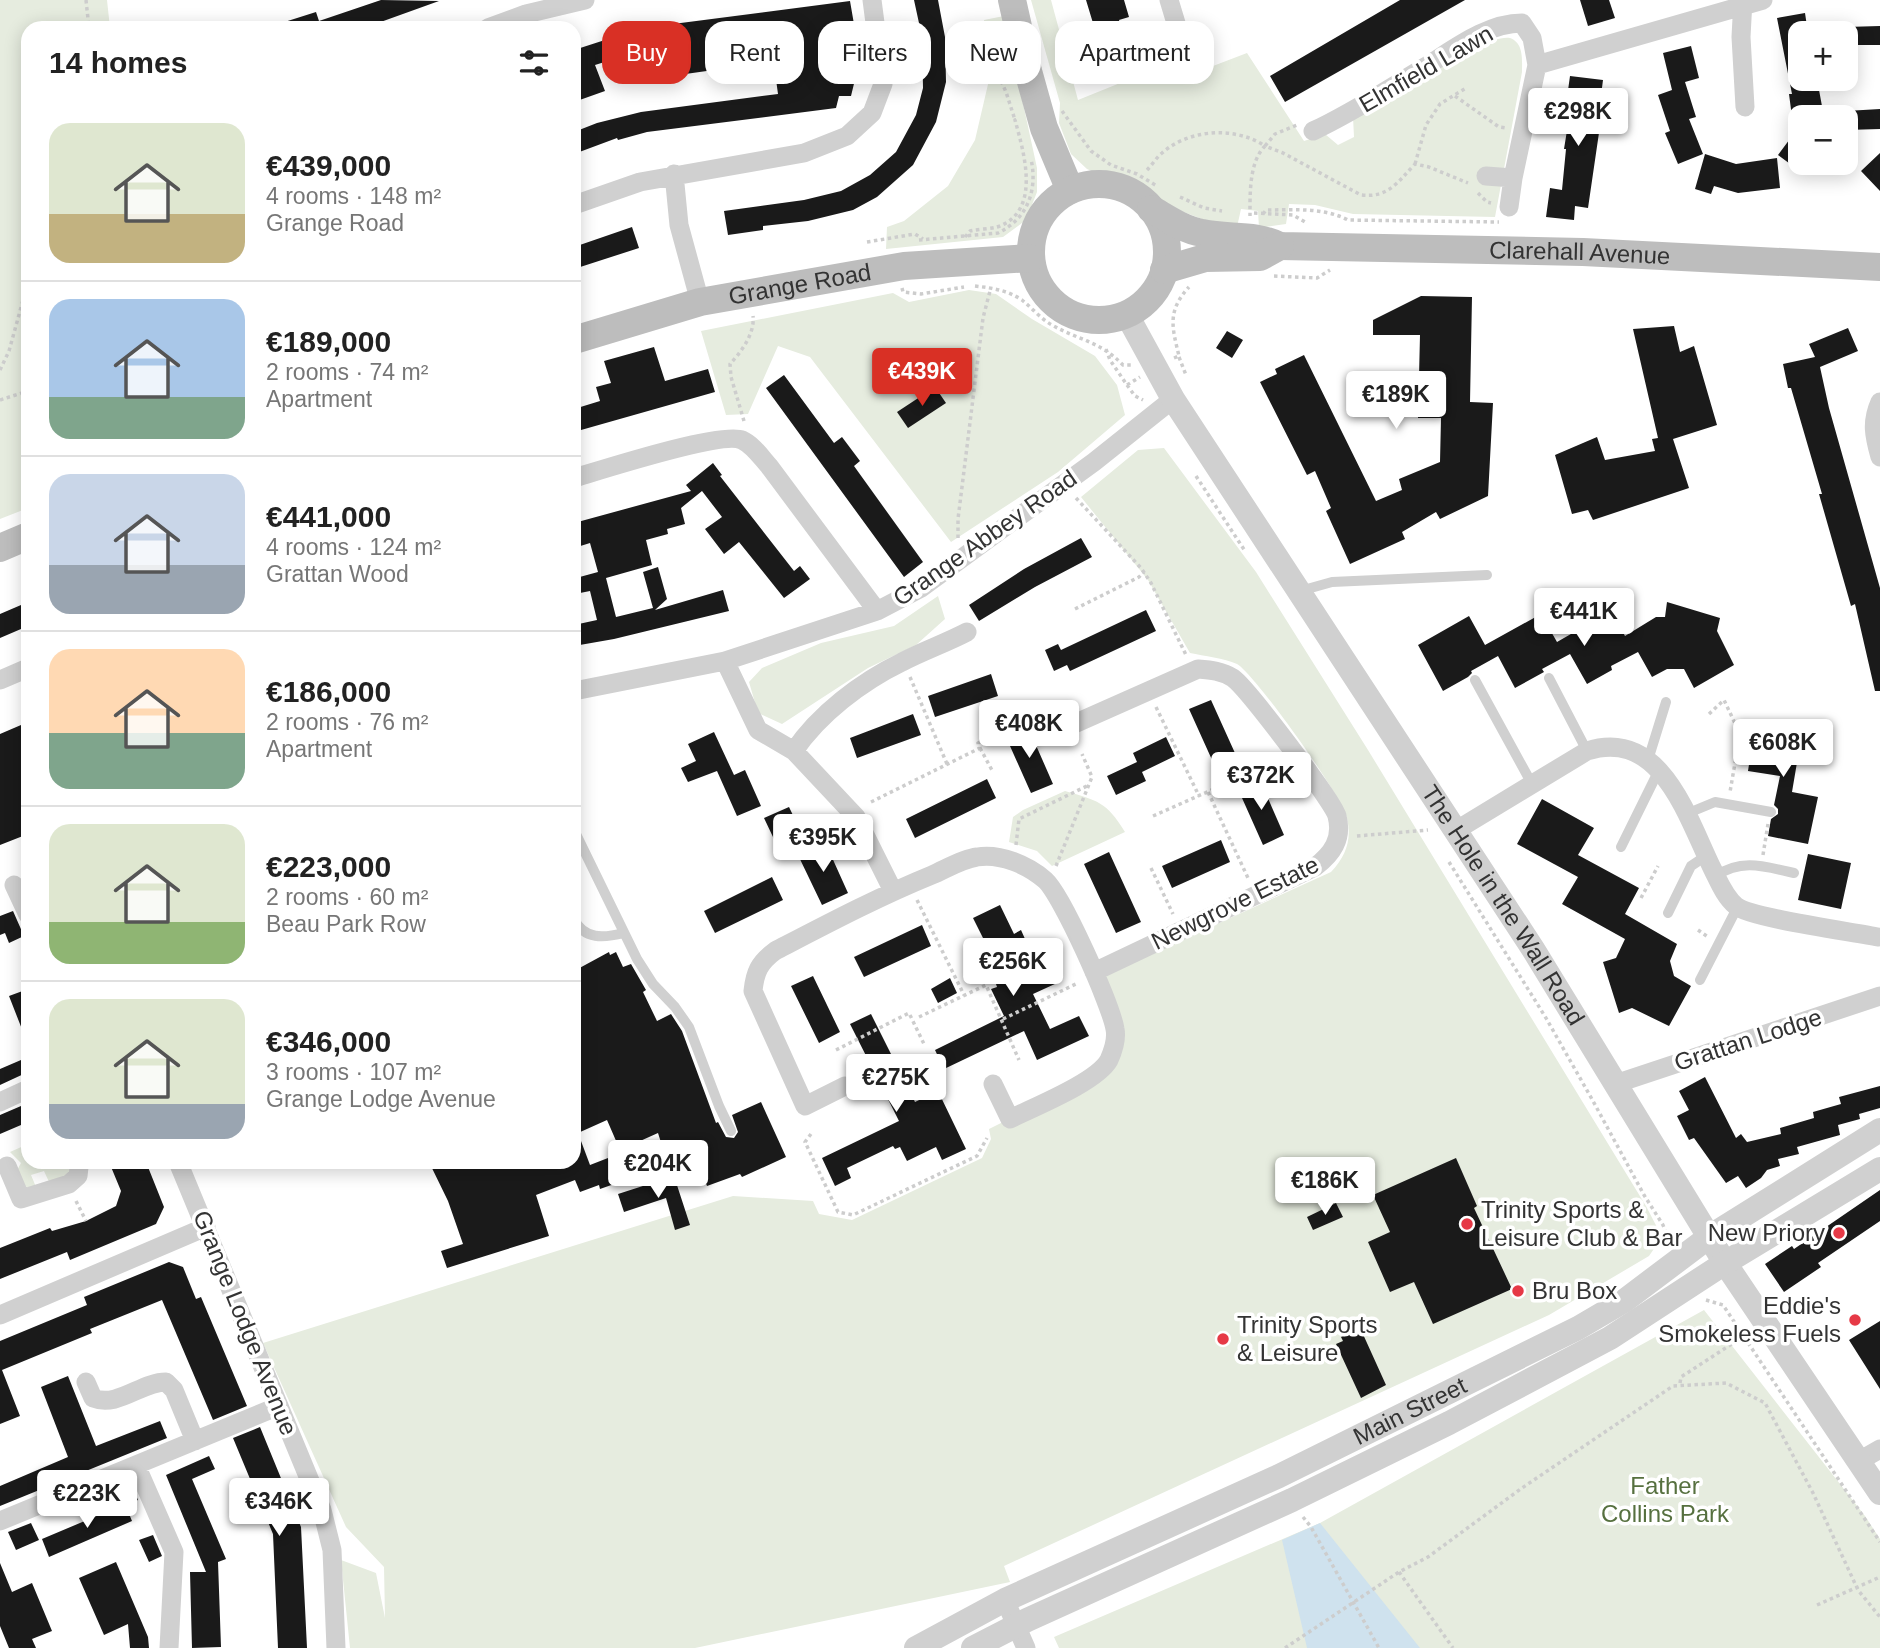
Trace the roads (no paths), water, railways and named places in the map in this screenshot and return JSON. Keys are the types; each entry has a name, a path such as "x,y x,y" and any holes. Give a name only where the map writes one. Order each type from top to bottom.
{"main road":[{"path":"1012,0 1044,128 1070,190"},
{"path":"1090,184 1111,185 1164,198 1160,220 1166,240 1167,263 1160,284 1146,302 1127,315 1106,321 1084,320 1064,312 1047,298 1035,279 1030,258 1031,242 1040,218 1056,199 1070,190 1090,184"},
{"name":"Clarehall Avenue","path":"1164,198 1184,227 1202,233 1262,238 1280,246 1583,252 1880,267"},
{"name":"Clarehall Avenue","path":"1164,270 1205,258 1260,257 1280,246"},
{"name":"Grange Road","path":"581,338 700,302 750,293 904,266 1030,258"},
{"path":"0,548 21,539"}],"street":[{"path":"508,21 584,0"},
{"path":"581,203 640,182 674,174 804,153 847,136 872,113 883,84 872,0"},
{"path":"1169,0 1175,21"},
{"path":"1537,65 1657,32 1743,3 1763,0"},
{"path":"1743,3 1741,37 1745,107"},
{"name":"Elmfield Lawn","path":"1313,131 1340,127 1468,41 1506,23 1522,23 1532,38 1537,65 1509,207"},
{"path":"674,174 679,225 700,302"},
{"path":"1486,176 1513,178"},
{"name":"The Hole in the Wall Road","path":"1127,315 1173,399 1533,949 1725,1263 1870,1455 1880,1493"},
{"name":"Grange Abbey Road","path":"581,690 725,661 877,611 921,588 1094,462 1173,399"},
{"path":"1880,402 1875,414 1873,434 1880,457"},
{"path":"581,476 709,441 735,438 742,440 769,466 877,611"},
{"path":"794,751 806,733 834,705 900,663 967,632"},
{"path":"725,661 758,730 794,751 856,817 901,887"},
{"name":"Newgrove Estate","path":"1074,724 1198,669 1217,670 1236,680 1251,695 1336,814 1338,833 1331,855 1315,867 1086,977"},
{"path":"0,680 21,671"},
{"path":"1455,831 1587,751 1600,747 1623,747 1654,765 1672,785 1724,892 1737,908 1878,937"},
{"path":"845,1086 805,1106 752,991 755,973 762,961 775,951 901,887 977,857 1001,858 1024,866 1046,881 1056,894 1086,977 1115,1030 1114,1048 1108,1062 1097,1075 1010,1119 993,1084"},
{"name":"Grattan Lodge","path":"1615,1084 1880,996"},
{"path":"0,1102 21,1092"},
{"name":"Main Street","path":"916,1648 1005,1600 1279,1476 1562,1337 1624,1301 1709,1237 1880,1130"},
{"path":"7,1166 21,1199 69,1184 78,1176 78,1169"},
{"name":"Grange Lodge Avenue","path":"181,1169 321,1510 332,1550 336,1648"},
{"name":"Main Street","path":"973,1648 1022,1637 1449,1423 1610,1338 1725,1263 1880,1169"},
{"path":"0,1315 206,1227"},
{"path":"86,1382 93,1398 102,1402 155,1382 166,1382 174,1390 195,1441"},
{"path":"0,1521 279,1406"},
{"path":"136,1465 174,1552 169,1648"},
{"path":"1005,1600 1022,1637"}],"lane":[{"path":"1300,592 1332,582 1487,575"},
{"path":"1549,678 1587,751"},
{"path":"1475,680 1532,784"},
{"path":"1621,847 1654,765 1666,702"},
{"path":"1686,814 1715,802 1770,812"},
{"path":"581,847 637,959 653,984 675,1007 689,1027 731,1131"},
{"path":"1668,913 1691,866 1706,856"},
{"path":"1716,876 1727,868 1745,864 1794,873"},
{"path":"1700,980 1737,908"},
{"path":"581,930 592,936 624,933"}],"water":[{"path":"1320,1523 1420,1648 1307,1648 1282,1540"}],"place":[{"name":"Trinity Sports & Leisure Club & Bar","path":"1467,1224"},
{"name":"New Priory","path":"1839,1233"},
{"name":"Bru Box","path":"1518,1291"},
{"name":"Eddie's Smokeless Fuels","path":"1855,1320"},
{"name":"Trinity Sports & Leisure","path":"1223,1339"}],"park label":[{"name":"Father Collins Park","path":"1665,1500"}]}
